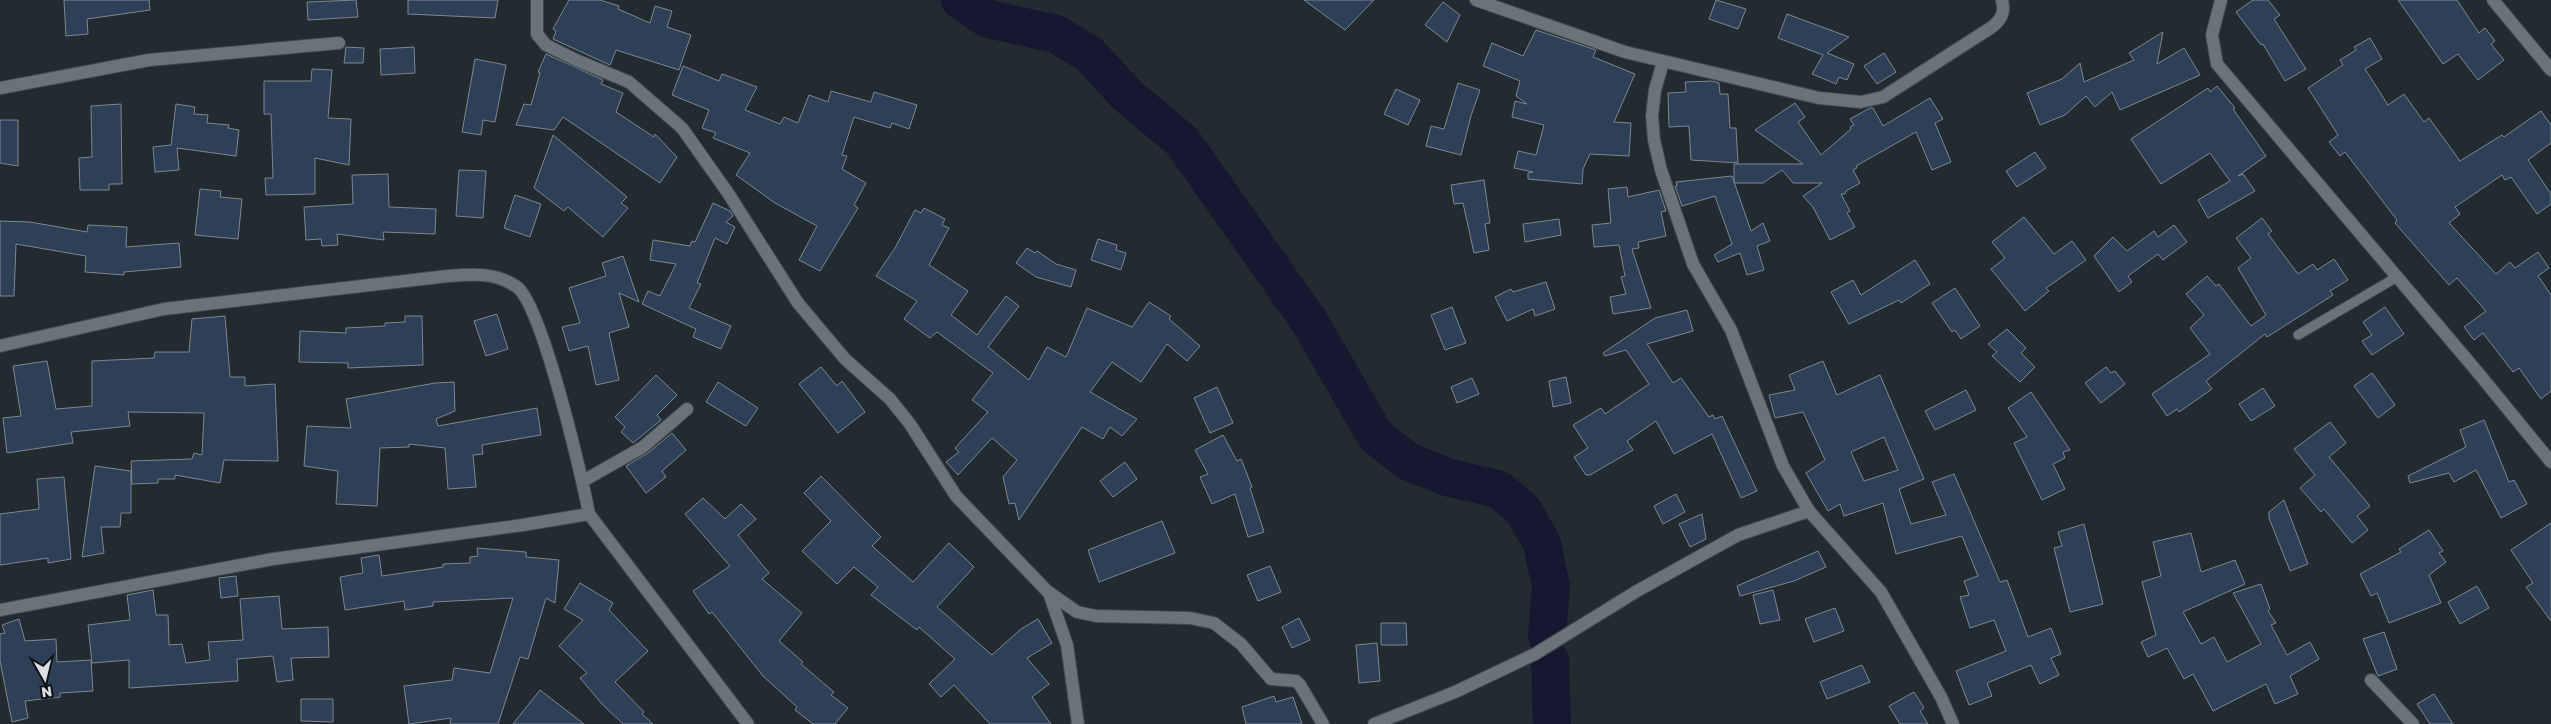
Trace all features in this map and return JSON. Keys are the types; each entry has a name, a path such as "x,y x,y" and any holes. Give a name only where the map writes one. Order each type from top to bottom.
{"street":[{"path":"537,0 537,34 546,45 629,82 682,128 728,193 798,303 845,359 890,399 910,424 956,496 1048,591 1077,612 1096,616 1190,618 1214,623 1241,644 1271,680 1296,681 1323,724"},
{"path":"1476,0 1625,52 1819,98 1862,102 1883,97 1992,27 2000,20 2004,11 2002,0"},
{"path":"2221,0 2212,35 2217,64 2551,462"},
{"path":"2493,0 2551,70"},
{"path":"0,88 149,60 339,43"},
{"path":"1663,62 1655,90 1652,116 1654,140 1660,170 1693,264 1731,330 1783,466 1809,511 1882,592 1941,697 1953,724"},
{"path":"0,346 164,309 448,276 480,274 501,279 518,288 538,323 583,481 589,514 748,724"},
{"path":"583,481 643,447 686,410"},
{"path":"1374,724 1454,692 1535,654 1637,591 1738,535 1809,511"},
{"path":"0,610 273,559 523,525 589,514"},
{"path":"1048,591 1067,646 1078,724"},
{"path":"2371,680 2413,724"}],"lane":[{"path":"2298,335 2397,277"}],"building":[{"path":"64,0 149,0 150,10 87,19 88,34 66,36"},
{"path":"356,0 358,17 308,20 307,2"},
{"path":"408,0 498,0 495,18 408,14"},
{"path":"569,0 600,0 619,6 618,9 650,23 655,6 672,11 667,27 691,35 679,70 616,50 610,65 553,39 556,31 553,29"},
{"path":"1304,0 1374,0 1345,30"},
{"path":"1716,0 1746,9 1738,29 1709,19"},
{"path":"2253,0 2268,0 2280,15 2274,19 2306,69 2285,81 2263,44 2261,45 2236,12"},
{"path":"2398,0 2457,0 2479,33 2485,28 2495,41 2491,44 2504,60 2478,80 2458,54 2443,64"},
{"path":"1443,2 1460,15 1447,42 1425,25"},
{"path":"1787,14 1849,37 1827,53 1854,64 1847,80 1839,77 1836,84 1812,74 1823,55 1778,38"},
{"path":"1536,30 1596,50 1593,57 1635,74 1614,122 1631,123 1629,156 1590,154 1583,169 1582,184 1528,179 1528,173 1533,172 1514,168 1518,151 1536,155 1544,125 1512,117 1515,101 1527,104 1516,96 1520,81 1483,66 1492,43 1523,56"},
{"path":"2163,32 2157,64 2184,48 2200,75 2120,110 2112,92 2095,107 2086,96 2065,115 2040,125 2027,93 2062,79 2080,63 2084,82 2134,60 2129,53"},
{"path":"2370,38 2382,59 2365,69 2388,105 2404,94 2424,122 2429,118 2460,161 2502,135 2504,137 2541,111 2551,125 2551,143 2528,160 2551,194 2551,204 2537,214 2511,177 2505,180 2502,175 2455,207 2460,214 2449,223 2496,274 2510,262 2515,268 2538,252 2549,268 2538,276 2551,295 2551,391 2541,399 2519,368 2513,372 2483,333 2474,340 2464,327 2486,311 2457,278 2449,285 2395,223 2397,220 2345,152 2340,156 2329,142 2338,135 2308,88 2343,65 2340,60 2356,50 2354,47"},
{"path":"346,47 364,48 363,63 344,63"},
{"path":"414,47 415,73 381,75 380,49"},
{"path":"1884,53 1896,72 1877,84 1864,66"},
{"path":"546,54 603,80 601,84 623,93 616,112 654,137 655,134 677,157 660,183 563,117 554,130 516,125 524,104 531,105 540,73 538,72"},
{"path":"475,59 506,65 495,122 483,120 481,135 462,132"},
{"path":"683,66 719,81 722,74 757,87 745,110 780,124 784,117 798,123 809,95 828,102 831,91 871,102 874,92 917,105 909,129 892,123 890,128 854,117 842,155 847,156 842,169 866,183 854,205 858,208 820,271 799,260 817,226 775,203 736,175 750,153 713,138 716,133 702,128 709,110 672,95"},
{"path":"312,69 332,70 328,118 351,119 349,165 315,158 315,194 266,195 265,178 273,178 271,114 264,114 264,81 311,81"},
{"path":"1712,81 1719,83 1720,94 1728,94 1730,128 1736,128 1738,163 1691,160 1689,126 1669,127 1668,93 1686,92 1685,82"},
{"path":"1458,83 1480,90 1461,155 1426,146 1431,126 1444,129"},
{"path":"2217,86 2235,108 2233,109 2266,156 2238,176 2243,174 2255,191 2208,218 2198,200 2230,181 2210,153 2161,184 2131,139 2208,88 2210,92"},
{"path":"1396,89 1420,100 1408,125 1384,114"},
{"path":"1930,98 1943,119 1935,123 1951,162 1932,170 1916,132 1856,166 1857,168 1853,170 1860,183 1846,191 1845,194 1841,194 1850,211 1847,213 1855,227 1830,240 1813,207 1803,196 1822,183 1793,183 1782,170 1763,183 1734,183 1734,164 1803,164 1755,130 1795,103 1805,117 1798,122 1821,155 1851,129 1850,127 1854,125 1850,119 1870,108 1873,108 1883,126"},
{"path":"121,104 122,184 109,184 109,190 80,190 79,158 92,157 91,106"},
{"path":"176,104 195,107 194,114 208,115 207,123 229,125 228,128 239,130 236,156 177,148 179,170 155,172 153,147 171,145"},
{"path":"0,120 18,120 18,166 0,163"},
{"path":"553,135 627,197 621,203 628,208 603,237 568,207 564,211 534,188"},
{"path":"2035,152 2046,168 2017,187 2006,171"},
{"path":"459,170 486,171 483,218 456,216"},
{"path":"388,174 389,207 436,209 435,234 383,232 384,240 337,234 338,245 322,246 321,239 306,240 304,207 353,204 352,175"},
{"path":"1732,176 1751,231 1763,223 1770,241 1757,246 1764,270 1747,275 1740,253 1718,262 1714,255 1732,244 1715,196 1682,206 1675,186 1677,186 1676,182"},
{"path":"1484,180 1490,223 1485,224 1489,250 1474,253 1463,203 1454,204 1451,185"},
{"path":"1627,187 1628,197 1659,190 1666,211 1661,212 1666,236 1638,242 1639,248 1632,249 1651,308 1613,314 1610,297 1626,294 1621,277 1625,276 1619,245 1594,247 1592,225 1611,223 1608,189"},
{"path":"200,189 221,191 220,197 242,199 238,239 195,235"},
{"path":"515,195 541,204 530,237 504,228"},
{"path":"713,203 730,211 733,216 726,222 735,227 727,244 715,238 697,283 701,284 689,308 731,326 721,349 693,337 696,329 642,304 648,291 660,296 676,264 650,260 653,240 690,246 692,241 695,242"},
{"path":"924,208 945,219 942,225 949,228 929,265 968,291 951,315 977,335 1006,296 1019,306 988,347 1029,380 1047,347 1066,357 1087,308 1132,327 1149,302 1171,316 1169,319 1200,346 1187,361 1167,344 1141,382 1112,362 1090,392 1137,419 1122,436 1110,427 1103,439 1082,427 1019,520 1015,503 1009,504 1003,477 1017,460 992,438 958,475 946,462 959,452 955,448 988,412 972,400 993,373 937,332 930,338 904,319 917,301 876,276 895,248 915,210 921,213"},
{"path":"2024,217 2054,254 2072,241 2086,260 2046,288 2049,291 2025,311 1991,269 2005,258 1992,242"},
{"path":"2262,218 2272,231 2268,234 2298,274 2313,264 2317,270 2334,259 2348,280 2330,291 2333,295 2267,337 2265,334 2206,381 2212,389 2179,412 2177,409 2167,416 2152,394 2210,354 2190,328 2204,315 2186,294 2207,276 2216,286 2219,284 2251,326 2266,315 2238,268 2251,258 2236,238"},
{"path":"1559,219 1561,235 1525,242 1523,224"},
{"path":"0,221 30,222 87,232 88,225 127,227 126,247 179,243 181,267 124,272 124,275 85,272 86,256 16,244 14,296 0,296"},
{"path":"2174,225 2187,242 2163,260 2158,254 2128,276 2132,282 2119,292 2094,256 2113,237 2127,251 2154,231 2158,237"},
{"path":"1098,239 1117,245 1116,250 1126,253 1121,270 1091,260"},
{"path":"1027,248 1035,253 1037,251 1056,264 1076,270 1071,287 1036,277 1016,263"},
{"path":"623,256 639,302 619,293 629,327 609,333 619,380 596,385 588,346 569,351 562,327 580,323 569,288 606,276 602,263"},
{"path":"1915,260 1930,284 1901,303 1899,300 1849,324 1831,292 1853,280 1861,295"},
{"path":"1546,282 1555,309 1535,316 1533,309 1507,321 1495,297 1511,289 1513,292"},
{"path":"1955,288 1980,326 1961,339 1955,330 1952,332 1932,303"},
{"path":"1452,307 1466,343 1445,350 1431,315"},
{"path":"2385,307 2404,334 2372,355 2362,341 2372,335 2363,322"},
{"path":"1687,310 1693,331 1647,344 1673,383 1681,378 1709,417 1713,415 1715,419 1722,416 1757,491 1741,498 1712,434 1674,454 1656,421 1627,441 1633,450 1590,475 1586,475 1574,457 1588,448 1573,425 1601,408 1605,414 1649,384 1626,350 1605,356 1603,353 1655,318"},
{"path":"497,314 508,349 486,356 474,321"},
{"path":"225,316 230,377 245,377 245,386 275,384 278,461 224,460 220,483 175,475 175,479 158,479 158,483 132,484 131,461 192,459 194,453 202,455 204,413 128,412 130,426 71,432 73,443 7,453 3,418 21,416 13,366 47,361 56,409 92,406 92,361 154,358 155,352 189,352 192,319"},
{"path":"405,316 422,316 423,365 348,368 348,363 299,362 300,331 346,333 346,328 385,326 385,323 405,322"},
{"path":"2007,329 2026,348 2021,353 2035,367 2020,382 1992,356 1997,352 1988,344"},
{"path":"1823,361 1837,395 1880,375 1924,479 1899,489 1911,524 1946,515 1932,482 1954,474 2000,582 2007,580 2028,637 2051,628 2061,654 2051,658 2059,675 2040,684 2031,665 1987,683 1992,696 1969,705 1956,671 2006,651 1994,620 1970,628 1960,597 1969,595 1964,581 1978,576 1962,536 1896,554 1883,503 1844,516 1840,504 1828,511 1806,473 1825,460 1803,412 1775,418 1769,395 1795,390 1789,375","holes":["1884,437 1898,470 1864,481 1851,452"]},
{"path":"821,367 837,386 842,381 865,412 838,433 799,384"},
{"path":"2106,367 2111,373 2115,371 2125,384 2101,403 2085,383"},
{"path":"2372,373 2395,405 2378,418 2354,386"},
{"path":"656,375 677,395 657,415 661,420 633,443 621,432 625,427 615,417"},
{"path":"1566,377 1571,403 1553,407 1549,381"},
{"path":"1472,378 1479,394 1457,403 1451,387"},
{"path":"454,382 455,411 436,419 438,426 537,408 541,435 482,445 483,454 473,455 476,487 448,489 445,448 409,444 409,447 380,448 377,506 336,504 338,471 304,466 307,426 351,428 346,399 435,383"},
{"path":"718,382 758,408 746,426 706,402"},
{"path":"1217,387 1233,423 1210,433 1194,398"},
{"path":"2263,388 2275,406 2251,421 2239,404"},
{"path":"1966,390 1976,410 1935,430 1925,411"},
{"path":"2031,392 2070,450 2063,452 2065,458 2053,464 2065,489 2042,500 2014,443 2027,437 2008,408"},
{"path":"2484,420 2509,482 2514,480 2527,504 2501,518 2476,470 2454,482 2449,473 2410,483 2408,476 2466,447 2460,430"},
{"path":"2330,422 2346,443 2329,457 2370,506 2357,516 2368,530 2352,543 2324,509 2321,512 2300,488 2315,475 2294,449"},
{"path":"672,433 686,450 662,471 666,477 646,493 626,466 648,453"},
{"path":"1223,435 1237,461 1241,459 1252,487 1250,488 1264,532 1248,537 1235,494 1212,504 1200,477 1208,474 1195,450"},
{"path":"1125,462 1137,479 1113,497 1100,481"},
{"path":"95,466 131,471 131,513 121,513 120,527 101,527 104,553 82,557"},
{"path":"821,476 881,537 872,546 913,582 949,543 974,567 937,607 992,655 1021,629 1038,619 1052,643 1027,658 1049,684 1032,697 1051,724 990,724 954,685 941,697 929,684 955,659 919,627 917,630 871,595 878,587 854,567 837,584 802,551 831,521 804,493"},
{"path":"64,477 71,559 48,563 48,558 0,565 0,514 39,509 37,479"},
{"path":"1676,494 1685,512 1663,524 1654,506"},
{"path":"703,498 725,519 741,504 756,519 738,535 769,573 762,579 802,613 779,641 803,662 801,664 834,692 831,695 848,708 835,724 813,724 795,710 797,707 763,676 712,612 709,614 693,591 730,566 685,514"},
{"path":"2284,500 2308,564 2290,571 2269,518 2269,512"},
{"path":"1702,514 1706,539 1690,547 1679,524"},
{"path":"1162,521 1175,553 1099,582 1088,550"},
{"path":"2551,523 2551,621 2526,587 2533,583 2511,550"},
{"path":"2084,524 2103,604 2070,612 2054,548 2062,546 2058,532"},
{"path":"2429,530 2443,551 2439,553 2446,562 2429,575 2441,603 2389,623 2377,593 2371,596 2360,574 2401,552 2399,549"},
{"path":"2191,533 2201,572 2235,560 2245,584 2183,612 2201,644 2214,637 2227,662 2261,644 2233,593 2261,584 2270,609 2268,611 2276,623 2271,625 2287,655 2310,642 2319,659 2290,676 2298,694 2275,704 2266,684 2213,711 2193,674 2184,679 2167,648 2148,657 2141,642 2156,635 2142,582 2161,576 2153,542"},
{"path":"477,548 526,552 526,557 559,560 555,603 546,598 528,659 520,657 498,724 450,724 451,718 409,724 404,686 452,680 454,668 490,673 513,598 433,602 433,606 405,610 404,601 345,610 340,577 363,573 361,558 379,555 382,576 443,567 443,564 470,563 470,557 478,556"},
{"path":"1818,551 1826,567 1794,581 1740,596 1737,586"},
{"path":"1270,566 1281,592 1258,601 1247,575"},
{"path":"236,576 238,596 221,598 219,578"},
{"path":"580,583 613,603 609,610 648,651 615,682 653,724 623,724 603,705 580,678 587,673 559,646 583,620 564,609"},
{"path":"2477,586 2489,608 2460,624 2448,602"},
{"path":"153,590 156,615 168,615 169,645 182,644 186,663 210,660 208,642 243,640 240,599 279,596 282,629 328,627 329,657 291,658 293,680 277,682 273,656 237,659 238,681 129,688 129,660 92,663 88,625 130,620 127,595"},
{"path":"1773,590 1780,620 1760,624 1753,595"},
{"path":"1835,608 1844,631 1814,642 1805,619"},
{"path":"1299,618 1310,640 1292,648 1282,627"},
{"path":"19,619 25,641 56,639 57,662 91,660 93,691 60,693 60,697 25,701 28,718 12,722 0,661 0,634 5,633 2,625"},
{"path":"1381,623 1406,623 1407,645 1381,645"},
{"path":"2384,632 2397,669 2378,676 2363,639"},
{"path":"1377,643 1380,681 1359,683 1356,645"},
{"path":"1862,665 1870,682 1827,699 1820,682"},
{"path":"540,690 584,724 513,724"},
{"path":"1914,692 1924,708 1920,711 1928,724 1900,724 1889,706"},
{"path":"2434,694 2453,724 2430,724 2417,704"},
{"path":"1274,696 1276,702 1293,697 1302,724 1246,724 1242,707"},
{"path":"301,699 333,699 333,722 301,721"}],"waterway":[{"path":"960,0 988,19 1056,34 1089,54 1128,96 1182,141 1309,321 1375,435 1407,461 1450,478 1498,489 1522,509 1542,543 1551,587 1547,636"},
{"path":"1550,660 1552,724"}]}
